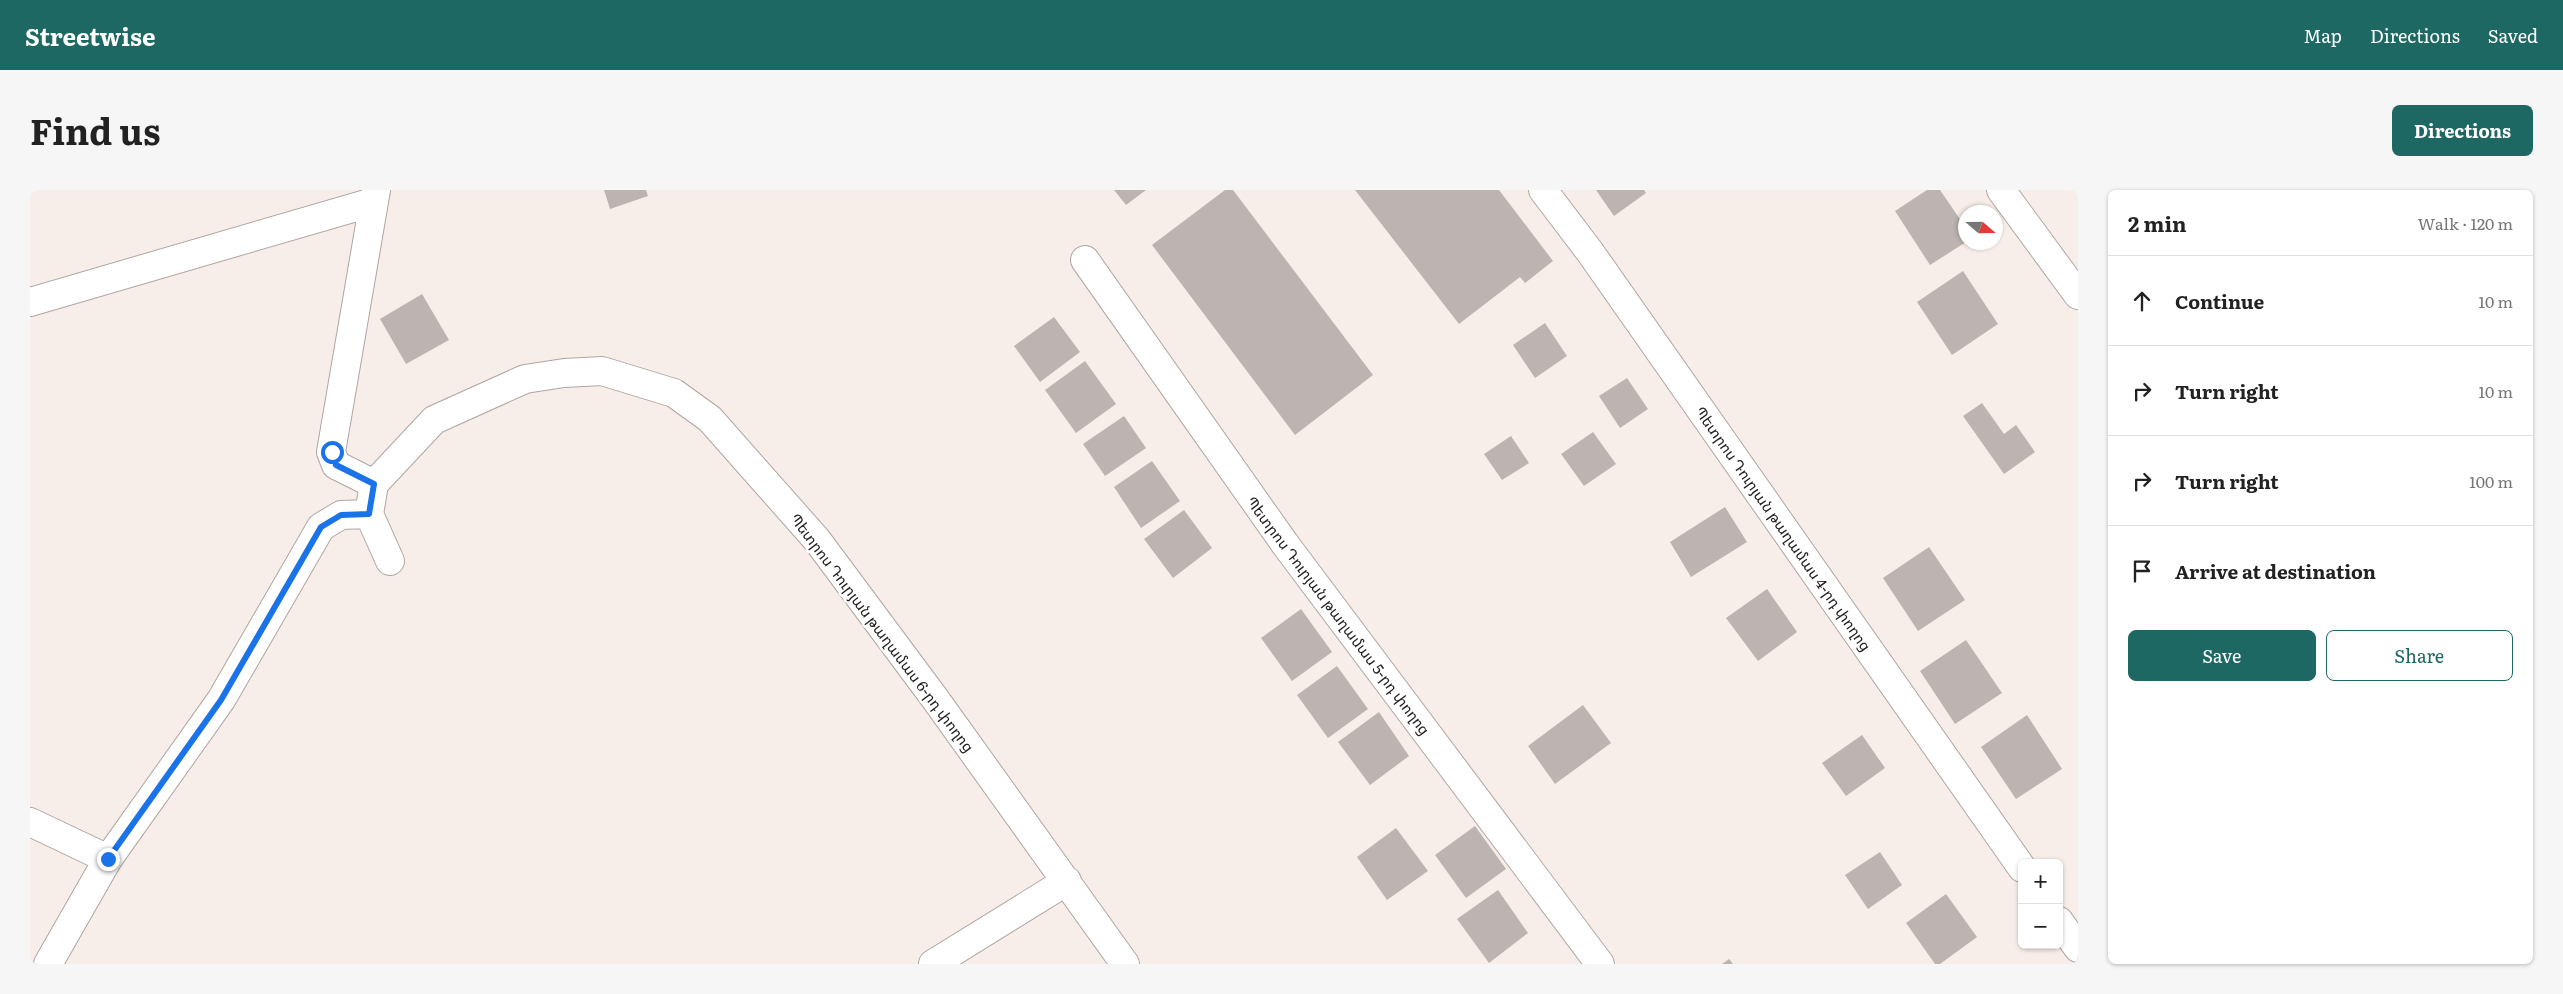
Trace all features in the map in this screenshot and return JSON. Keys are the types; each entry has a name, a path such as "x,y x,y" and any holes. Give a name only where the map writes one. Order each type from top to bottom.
{"street":[{"name":"Պետրոս Դուրյան թաղամաս 4-րդ փողոց","path":"1543,190 1590,252 2018,862"},
{"path":"2001,190 2078,295"},
{"path":"30,302 374,196 332,452 336,465 374,484 369,514 390,561"},
{"name":"Պետրոս Դուրյան թաղամաս 5-րդ փողոց","path":"1085,260 1284,544 1600,964"},
{"name":"Պետրոս Դուրյան թաղամաս 6-րդ փողոց","path":"374,484 434,420 525,379 564,373 602,371 674,393 710,419 817,540 1067,881 1125,964"},
{"path":"48,964 108,859 221,700 321,527 341,515 369,514"},
{"path":"30,822 108,859"},
{"path":"933,964 1067,881"},
{"path":"2063,927 2078,948"}],"building":[{"path":"604,190 646,190 648,196 610,209"},
{"path":"1114,190 1146,190 1126,205"},
{"path":"1225,190 1233,190 1373,375 1295,435 1152,245"},
{"path":"1355,190 1499,190 1553,261 1525,283 1520,277 1459,324"},
{"path":"1596,190 1644,190 1646,193 1614,216"},
{"path":"1927,190 1940,190 1958,216 1958,247 1930,265 1895,211"},
{"path":"1963,271 1998,324 1952,355 1917,302"},
{"path":"422,294 449,340 406,364 380,319"},
{"path":"1054,317 1080,352 1040,382 1014,346"},
{"path":"1545,323 1567,356 1535,378 1513,345"},
{"path":"1085,361 1116,404 1076,433 1045,390"},
{"path":"1627,378 1648,409 1620,428 1599,396"},
{"path":"1982,403 2004,434 2016,425 2035,452 2004,474 1963,416"},
{"path":"1124,416 1146,448 1105,476 1083,444"},
{"path":"1593,432 1616,464 1584,486 1561,454"},
{"path":"1511,436 1529,463 1502,480 1484,454"},
{"path":"1152,461 1180,501 1141,528 1114,487"},
{"path":"1725,507 1747,542 1691,577 1670,542"},
{"path":"1184,510 1212,548 1173,578 1144,539"},
{"path":"1929,547 1965,600 1918,631 1883,578"},
{"path":"1767,589 1797,632 1758,661 1726,618"},
{"path":"1301,609 1332,652 1292,681 1261,638"},
{"path":"1966,640 2002,693 1955,724 1920,671"},
{"path":"1337,666 1368,709 1328,738 1297,695"},
{"path":"1583,705 1611,743 1555,784 1528,746"},
{"path":"1379,712 1409,756 1370,785 1338,742"},
{"path":"2027,715 2062,769 2016,799 1981,747"},
{"path":"1862,735 1885,768 1846,796 1822,763"},
{"path":"1475,826 1506,869 1466,898 1435,855"},
{"path":"1396,828 1428,871 1387,900 1357,857"},
{"path":"1880,852 1902,885 1868,909 1845,875"},
{"path":"1498,890 1528,933 1489,963 1457,919"},
{"path":"1946,894 1977,937 1940,964 1935,964 1906,923"},
{"path":"1729,959 1733,964 1722,964"}],"route":[{"path":"108,859 221,700 321,527 341,515 369,514 374,484 336,465 332,452"}]}
